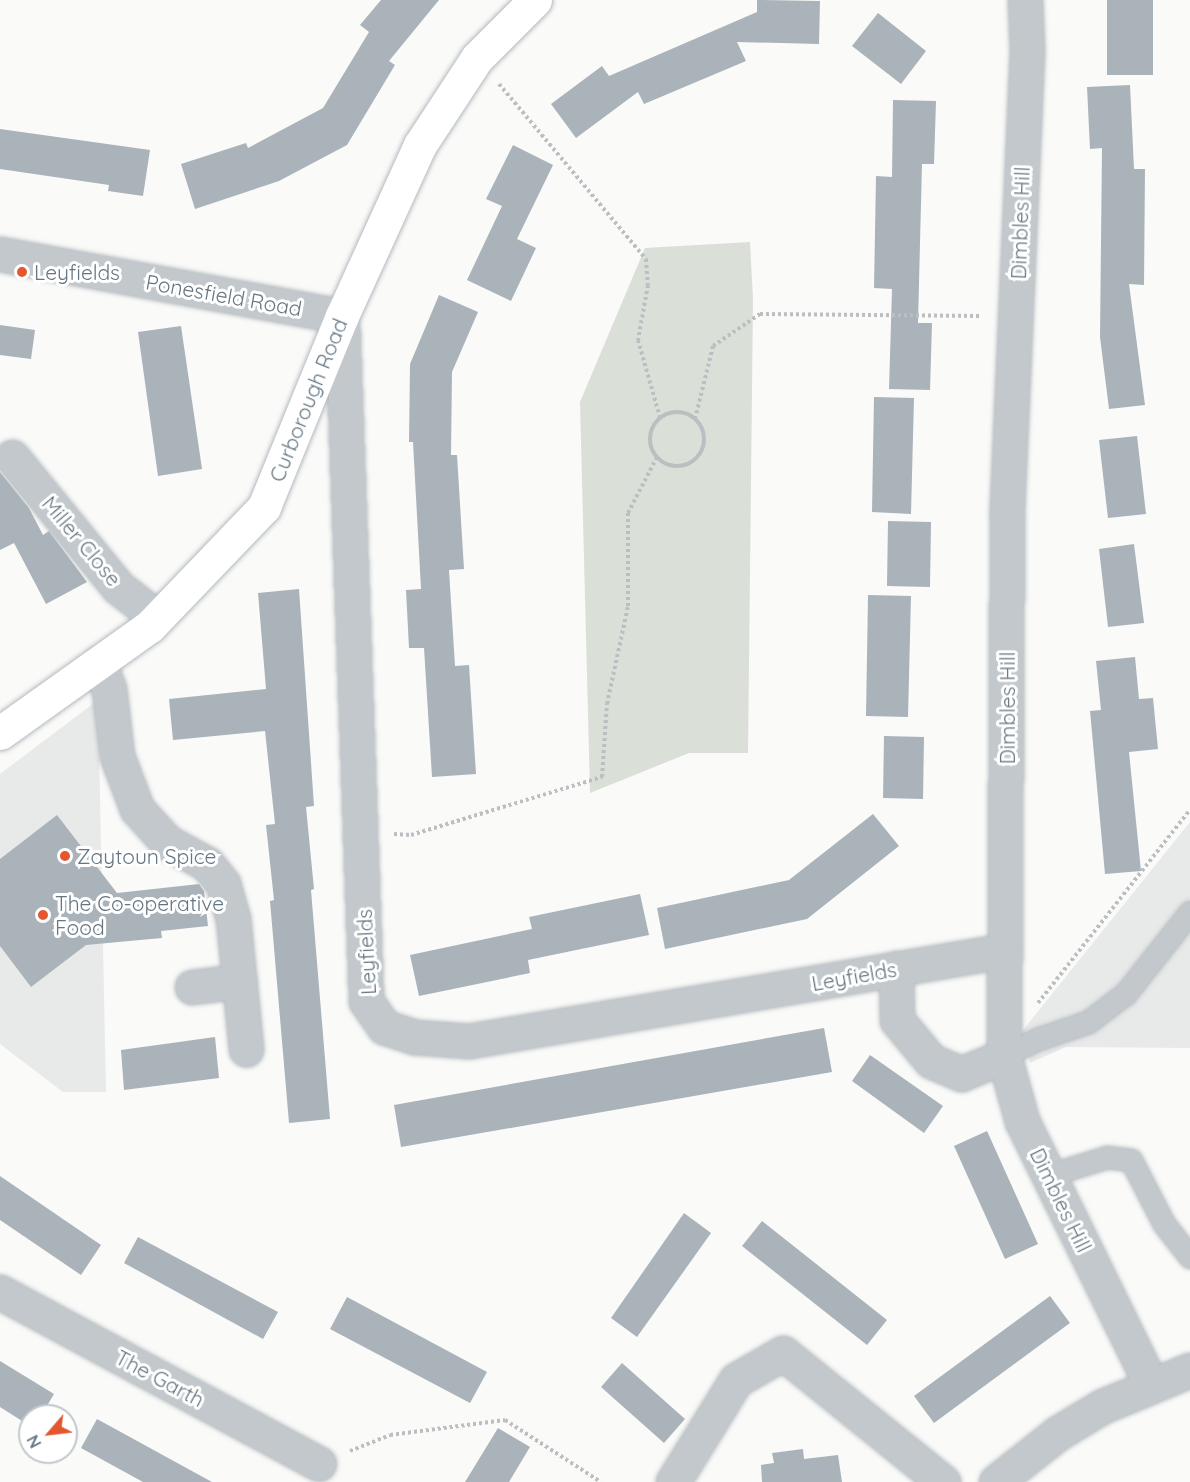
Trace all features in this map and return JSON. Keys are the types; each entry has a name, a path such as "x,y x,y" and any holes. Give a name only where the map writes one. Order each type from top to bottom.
{"street":[{"name":"Curborough Road","path":"0,733 158,618 264,507 342,316 420,145 477,58 536,0"},
{"name":"Dimbles Hill","path":"1026,0 1007,516 1008,902 1002,951 1004,1056 1022,1121 1151,1384"},
{"name":"Ponesfield Road","path":"0,254 342,316"},
{"name":"Leyfields","path":"342,316 366,1001 384,1027 415,1038 469,1041 1002,951"},
{"name":"Miller Close","path":"12,457 119,588 158,618"},
{"path":"99,662 109,689 117,756 137,809 167,842 207,864 223,884 233,918 246,1049"},
{"path":"896,968 897,1020 931,1060 961,1074 1004,1056"},
{"path":"192,987 240,981"},
{"name":"The Garth","path":"0,1292 319,1464"},
{"path":"673,1482 708,1421 736,1380 783,1353 943,1482"},
{"path":"996,1482 1058,1433 1151,1384 1190,1370"}],"lane":[{"path":"1004,1056 1038,1039 1088,1022 1126,993 1190,912"},
{"path":"1049,1175 1107,1157 1131,1160 1164,1224 1190,1257"}],"path":[{"path":"477,58 646,259 648,285 638,340 660,418"},
{"path":"694,419 713,346 760,314 1016,317"},
{"path":"684,413 694,419 704,441 700,453 679,466 657,457 650,445 652,430 660,418 684,413"},
{"path":"360,832 411,835 602,777 607,704 628,606 628,513 657,457"},
{"path":"1038,1039 1027,1018 1190,810"},
{"path":"319,1464 390,1435 505,1420 601,1482"}],"shaded area":[{"path":"750,242 753,299 748,753 689,753 590,793 580,402 645,248"},
{"path":"98,700 106,1092 63,1092 0,1044 0,774"},
{"path":"1190,822 1190,1048 1066,1047 1030,1063 1023,1030"}],"building":[{"path":"381,0 439,0 389,61 395,65 347,145 279,181 195,209 181,164 246,143 248,148 323,108 369,32 360,25"},
{"path":"757,0 820,1 819,44 737,42 746,61 644,104 638,92 576,138 551,104 602,66 609,76 757,12"},
{"path":"1107,0 1153,0 1153,75 1107,75"},
{"path":"878,13 926,51 901,84 852,46"},
{"path":"1130,85 1134,169 1145,169 1144,285 1129,284 1145,405 1109,409 1100,337 1102,148 1090,149 1087,87"},
{"path":"893,100 936,101 934,164 922,164 918,323 932,323 930,390 889,389 892,289 874,288 876,176 892,177"},
{"path":"0,129 150,150 143,196 108,191 109,185 0,169"},
{"path":"513,145 553,165 517,239 536,248 511,301 467,280 502,206 486,199"},
{"path":"439,295 478,312 452,372 451,455 457,455 464,569 449,570 455,666 469,665 476,774 432,777 424,648 409,648 406,590 421,589 413,442 409,442 410,364"},
{"path":"0,325 35,330 31,359 0,355"},
{"path":"181,326 202,469 158,476 138,332"},
{"path":"874,397 914,398 911,514 872,512"},
{"path":"1137,436 1146,514 1108,518 1099,440"},
{"path":"0,472 29,508 43,535 49,531 87,582 46,604 14,543 0,550"},
{"path":"888,521 931,522 930,587 887,586"},
{"path":"1134,544 1144,623 1108,627 1099,549"},
{"path":"299,589 314,806 306,807 330,1119 289,1123 270,901 274,900 266,825 275,824 265,731 173,740 169,699 266,689 258,593"},
{"path":"868,595 911,596 908,717 866,716"},
{"path":"1135,657 1139,699 1153,698 1158,749 1129,752 1141,871 1105,874 1090,711 1101,710 1096,661"},
{"path":"884,736 924,737 923,799 883,798"},
{"path":"873,814 899,846 807,919 665,949 657,908 789,880"},
{"path":"57,815 117,893 199,884 204,891 208,926 161,931 162,938 86,945 31,987 0,946 0,859"},
{"path":"640,894 649,935 528,960 530,973 419,996 410,955 532,929 529,917"},
{"path":"824,1028 832,1072 401,1147 394,1105"},
{"path":"215,1037 219,1078 124,1090 121,1050"},
{"path":"870,1055 943,1106 924,1133 852,1081"},
{"path":"987,1131 1038,1244 1005,1259 954,1146"},
{"path":"0,1176 101,1245 81,1275 0,1220"},
{"path":"684,1213 711,1233 637,1337 611,1318"},
{"path":"762,1221 887,1320 867,1345 742,1246"},
{"path":"138,1237 278,1312 263,1339 124,1263"},
{"path":"1050,1296 1070,1323 934,1423 914,1396"},
{"path":"347,1297 487,1372 470,1403 330,1329"},
{"path":"0,1361 54,1394 48,1404 18,1404 18,1418 0,1407"},
{"path":"622,1363 685,1419 664,1443 601,1387"},
{"path":"97,1419 212,1482 143,1482 81,1448"},
{"path":"498,1428 530,1447 509,1482 465,1482"},
{"path":"803,1449 804,1459 838,1455 842,1482 762,1482 761,1465 774,1463 772,1453"}],"place":[{"name":"Leyfields","path":"22,272"},
{"name":"Zaytoun Spice","path":"65,856"},
{"name":"The Co-operative Food","path":"43,915"}]}
